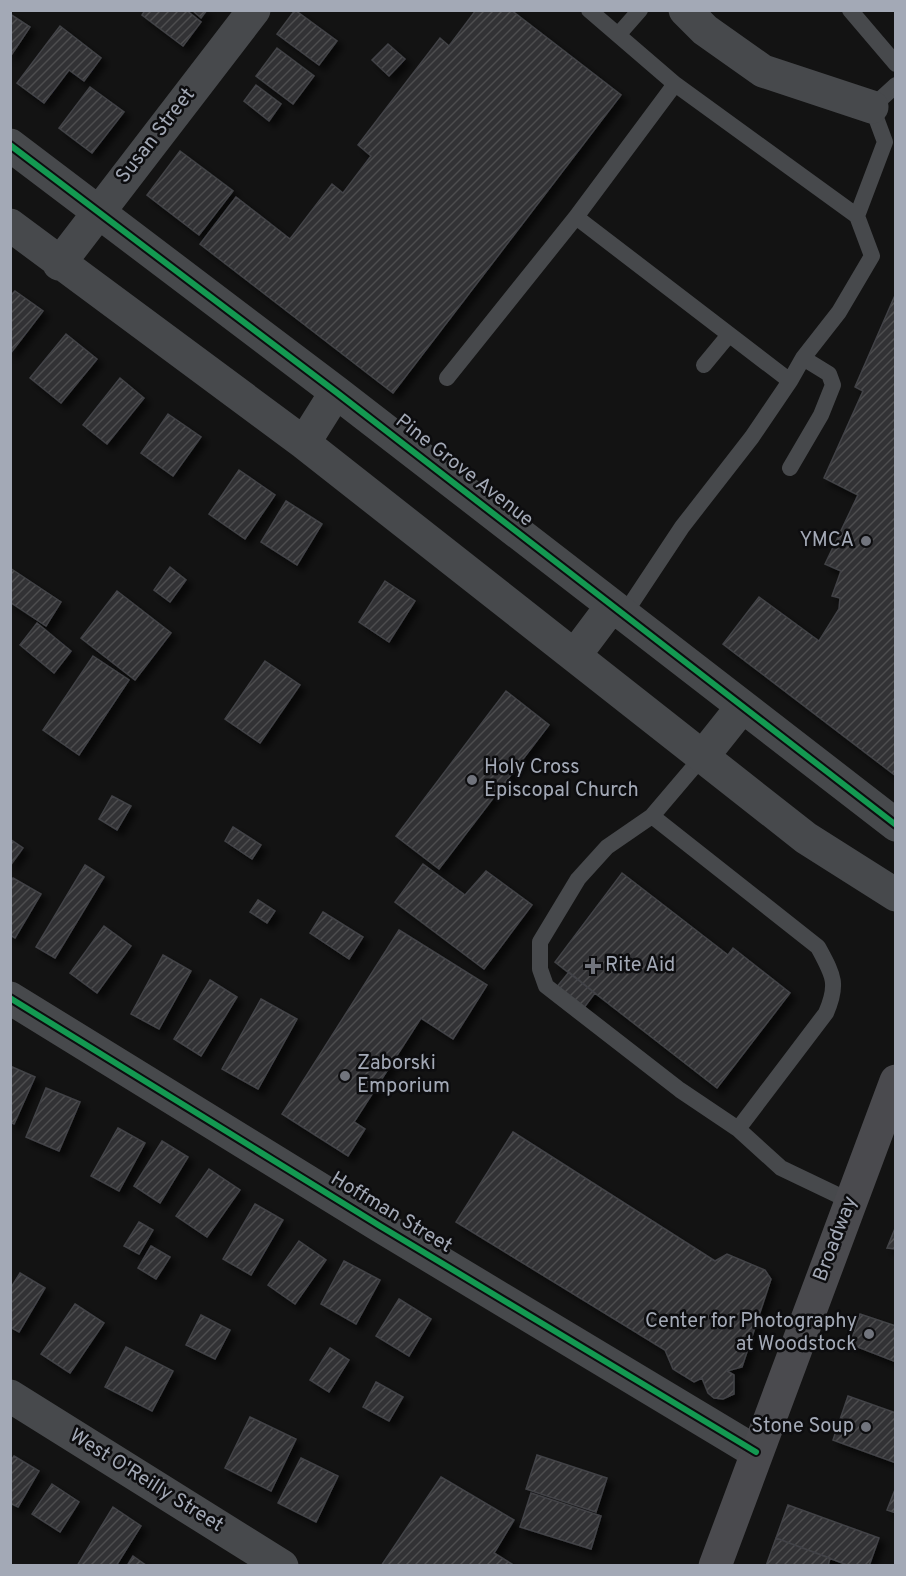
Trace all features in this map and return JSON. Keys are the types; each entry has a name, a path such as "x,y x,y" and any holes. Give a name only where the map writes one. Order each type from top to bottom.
{"highway":[{"name":"Broadway","path":"715,1566 896,1081"}],"street":[{"name":"Susan Street","path":"59,264 97,211 254,10"},
{"path":"685,10 705,30 763,71 872,107"},
{"name":"Pine Grove Avenue","path":"10,144 336,392 617,612 896,825"},
{"path":"10,225 59,264 304,443 806,838 896,895"},
{"path":"304,443 336,392"},
{"path":"575,655 617,612"},
{"path":"703,756 742,707"},
{"name":"Hoffman Street","path":"10,998 380,1226 756,1452"},
{"name":"West O'Reilly Street","path":"10,1396 282,1566"}],"lane":[{"path":"589,10 675,84 857,216 872,256 838,312 803,358 752,437 617,612"},
{"path":"618,35 640,10"},
{"path":"850,10 896,64"},
{"path":"447,378 576,217 675,84"},
{"path":"857,216 890,147 872,107 896,85"},
{"path":"576,217 728,336 790,381"},
{"path":"704,365 728,336"},
{"path":"790,468 821,415 833,385 829,374 803,358"},
{"path":"703,756 652,816 607,847 578,879 540,942 540,969 546,986 644,1059 680,1090 738,1129 781,1168 850,1201"},
{"path":"652,816 818,947 834,975 834,994 826,1012 738,1129"}],"building":[{"path":"145,10 186,10 201,22 183,46 142,15"},
{"path":"192,10 207,10 201,18"},
{"path":"295,10 337,41 319,65 277,34"},
{"path":"476,10 511,10 621,95 393,393 200,244 236,197 290,239 332,184 343,193 371,156 358,145 440,38 449,46"},
{"path":"10,14 30,27 10,57"},
{"path":"60,26 101,58 84,81 69,70 44,103 17,83"},
{"path":"388,44 405,59 389,76 372,60"},
{"path":"277,48 314,76 293,104 256,76"},
{"path":"256,85 281,104 269,121 244,101"},
{"path":"90,87 124,112 92,153 59,128"},
{"path":"180,151 233,191 199,235 147,195"},
{"path":"15,291 43,311 10,354 10,296"},
{"name":"YMCA","path":"896,293 896,776 723,644 759,597 819,641 839,609 840,598 832,596 841,571 825,564 858,495 824,478 863,391 855,387"},
{"path":"66,334 97,359 61,403 30,378"},
{"path":"120,378 144,398 107,444 83,425"},
{"path":"168,414 201,437 173,476 141,453"},
{"path":"239,470 275,495 245,539 209,514"},
{"path":"286,501 322,524 297,565 261,542"},
{"path":"170,567 186,580 170,602 154,590"},
{"path":"10,568 61,602 46,626 10,602"},
{"path":"385,581 415,601 389,642 359,622"},
{"path":"117,591 171,633 135,680 81,638"},
{"path":"37,623 71,651 54,673 20,645"},
{"path":"93,656 129,680 79,755 43,730"},
{"path":"265,661 300,685 260,743 225,719"},
{"name":"Holy Cross Episcopal Church","path":"506,691 549,725 439,869 396,836"},
{"path":"112,796 131,806 117,830 99,819"},
{"path":"233,827 261,845 252,859 225,841"},
{"path":"10,839 23,848 10,866"},
{"path":"423,864 465,895 486,871 532,905 484,969 395,902"},
{"path":"85,865 104,877 55,958 36,947"},
{"name":"Rite Aid","path":"622,873 728,955 733,948 790,993 717,1088 555,962"},
{"path":"13,878 41,894 15,938 10,935 10,883"},
{"path":"258,900 275,911 267,923 250,912"},
{"path":"323,912 363,937 349,959 310,933"},
{"path":"104,926 131,946 97,993 70,973"},
{"name":"Zaborski Emporium","path":"399,930 487,985 453,1039 421,1018 354,1122 365,1129 348,1156 282,1114"},
{"path":"163,955 191,971 159,1029 131,1014"},
{"path":"569,972 595,993 583,1009 556,988"},
{"path":"210,980 237,997 201,1056 174,1039"},
{"path":"261,999 297,1019 258,1089 222,1069"},
{"path":"10,1066 35,1077 14,1124 10,1122"},
{"path":"46,1088 80,1102 59,1151 26,1137"},
{"path":"118,1128 145,1143 119,1191 91,1176"},
{"path":"513,1132 715,1261 727,1254 765,1270 771,1279 742,1367 727,1371 734,1375 734,1394 723,1399 714,1398 708,1393 702,1378 694,1382 673,1369 665,1350 456,1222"},
{"path":"162,1141 188,1157 160,1203 134,1186"},
{"path":"209,1169 240,1190 207,1237 176,1216"},
{"path":"255,1204 283,1220 251,1275 223,1259"},
{"path":"139,1222 153,1230 139,1254 124,1246"},
{"path":"896,1226 896,1249 887,1248"},
{"path":"299,1241 326,1260 295,1304 268,1285"},
{"path":"151,1246 170,1257 156,1279 138,1268"},
{"path":"344,1261 380,1280 356,1324 321,1304"},
{"path":"20,1273 45,1288 19,1332 10,1327 10,1289"},
{"path":"399,1299 431,1319 409,1356 376,1336"},
{"path":"75,1304 104,1323 70,1373 41,1354"},
{"path":"860,1314 896,1326 896,1362 850,1344"},
{"path":"201,1315 230,1330 215,1359 186,1345"},
{"path":"126,1347 173,1371 152,1411 105,1387"},
{"path":"330,1348 349,1360 329,1392 310,1380"},
{"path":"376,1382 403,1397 389,1421 363,1407"},
{"name":"Stone Soup","path":"848,1396 896,1413 896,1463 833,1440"},
{"path":"250,1417 296,1439 271,1491 225,1468"},
{"path":"537,1455 607,1478 596,1512 526,1489"},
{"path":"14,1456 39,1471 18,1507 10,1503 10,1462"},
{"path":"301,1458 338,1476 316,1522 278,1503"},
{"path":"441,1477 514,1520 494,1553 515,1566 381,1566"},
{"path":"52,1484 79,1502 60,1532 32,1514"},
{"path":"896,1487 896,1513 887,1510"},
{"path":"531,1493 601,1516 591,1549 520,1527"},
{"path":"788,1505 879,1538 869,1566 850,1566 776,1538"},
{"path":"113,1507 141,1526 116,1566 77,1566"},
{"path":"776,1538 830,1558 828,1566 766,1566"},
{"path":"133,1556 147,1566 127,1566"}],"cycle path":[{"path":"10,145 336,392 896,825"},
{"path":"10,998 380,1226 756,1452"}],"place":[{"name":"YMCA","path":"866,541"},
{"name":"Holy Cross Episcopal Church","path":"472,780"},
{"name":"Rite Aid","path":"593,966"},
{"name":"Zaborski Emporium","path":"345,1076"},
{"name":"Center for Photography at Woodstock","path":"869,1334"},
{"name":"Stone Soup","path":"866,1427"}]}
